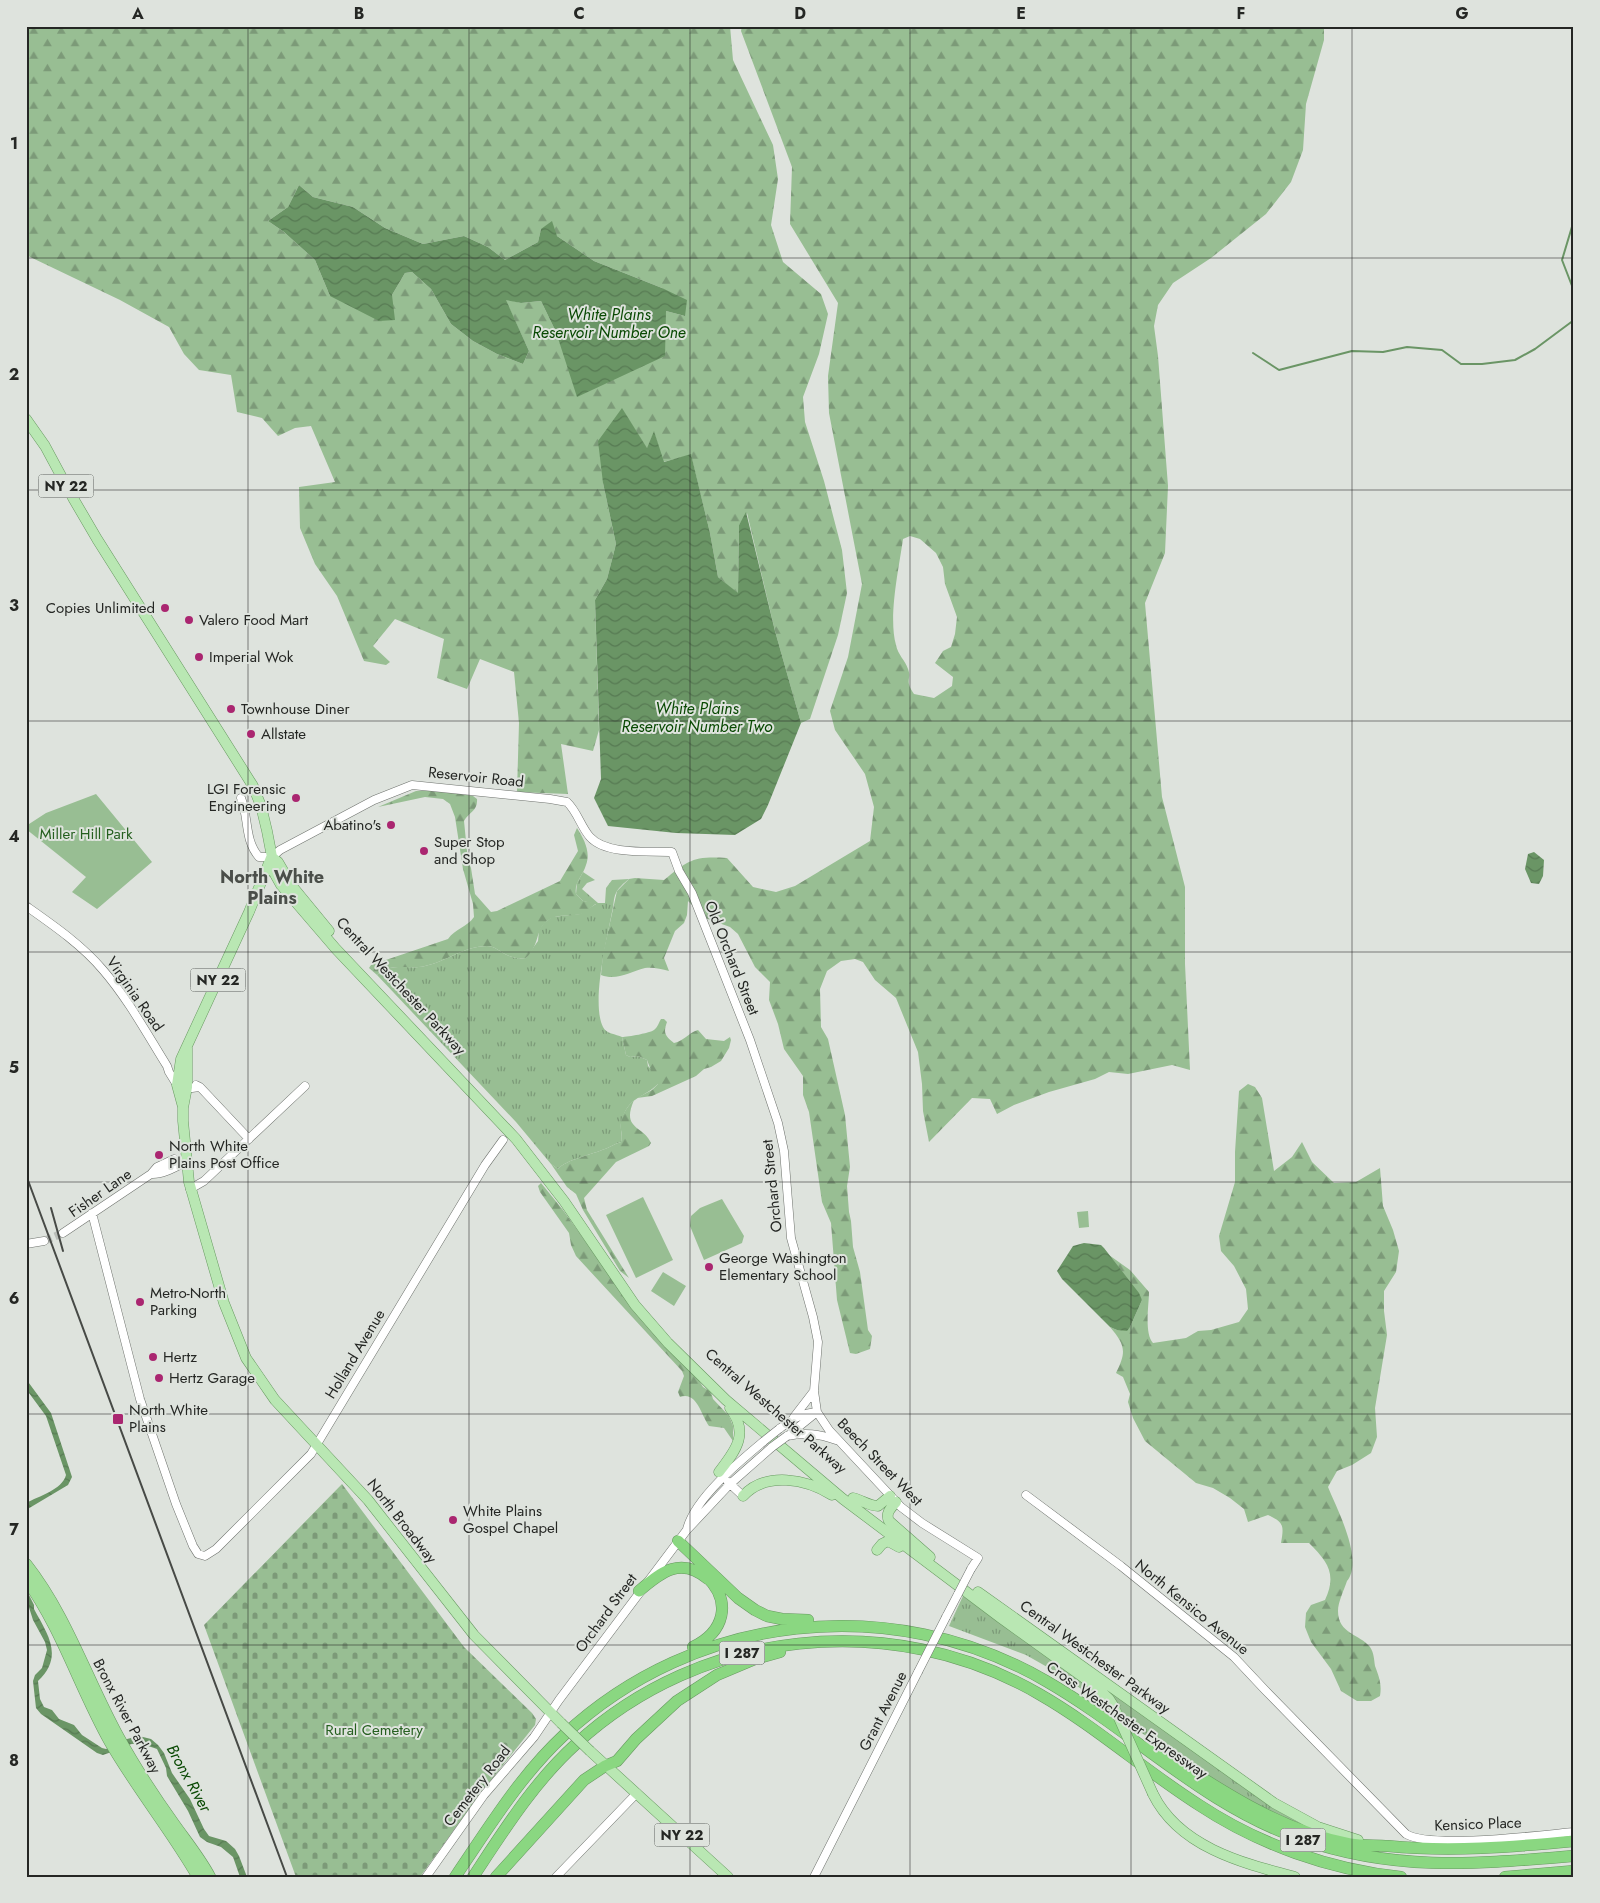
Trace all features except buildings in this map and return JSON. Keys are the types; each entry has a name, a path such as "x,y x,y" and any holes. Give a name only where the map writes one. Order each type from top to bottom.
{"highway":[{"path":"676,1544 708,1578 719,1594 722,1605 721,1618 713,1634 692,1648 686,1656"},
{"path":"676,1544 738,1598 755,1610 767,1616 782,1619 820,1620 830,1625"},
{"name":"Bronx River Parkway","path":"26,1564 59,1614 115,1740"},
{"path":"639,1591 662,1573 674,1568 692,1569 708,1578"},
{"name":"Bronx River Parkway","path":"26,1579 51,1619 122,1753 198,1877"},
{"name":"Cross Westchester Expressway","path":"455,1877 517,1786 558,1741 589,1713 614,1695 645,1676 686,1656 716,1645 756,1634 830,1625 901,1630 933,1636 991,1654 1024,1669 1056,1687 1190,1782 1225,1804 1261,1823 1318,1845 1377,1859 1431,1864 1472,1864 1574,1856"},
{"path":"496,1877 584,1780 605,1766 617,1761 636,1739 677,1702 718,1675 777,1652 858,1641"},
{"name":"Cross Westchester Expressway","path":"473,1877 523,1804 548,1772 590,1731 630,1702 661,1684 693,1669 749,1651 798,1643 858,1641 919,1648 952,1656 995,1672 1022,1684 1056,1704 1182,1794 1236,1827 1274,1845 1313,1859 1354,1869 1401,1877"},
{"path":"1090,1710 1141,1738 1216,1787 1272,1818 1307,1831 1352,1844 1464,1850 1574,1841"},
{"name":"Bronx River Parkway","path":"122,1753 210,1877"},
{"path":"1505,1877 1574,1871"}],"main road":[{"name":"NY 22","path":"26,419 46,446 73,498 97,538 253,786 263,816 272,857"},
{"name":"North Broadway","path":"272,857 253,904 181,1059 183,1079 182,1108 190,1189 224,1303 243,1352 256,1374 276,1400 368,1500 474,1635 605,1766 728,1877"},
{"name":"Central Westchester Parkway","path":"272,857 272,867 276,878 296,904 336,949 516,1139 564,1201 635,1305 668,1343 706,1381 748,1420 930,1561 1094,1684 1109,1698 1153,1794 1170,1819 1194,1840 1230,1857 1295,1877"},
{"name":"Central Westchester Parkway","path":"272,857 281,866 292,886 350,955 529,1144 565,1191 631,1289 668,1334 743,1407 848,1498 866,1516 1278,1806 1309,1823 1340,1835 1388,1846"},
{"path":"706,1381 734,1414 739,1426 738,1444 721,1475"},
{"path":"743,1496 754,1488 766,1483 796,1480 811,1484 835,1497 848,1498 874,1506 893,1499"},
{"path":"893,1499 887,1515 889,1521 930,1561"},
{"path":"866,1516 870,1525 880,1535 877,1550 884,1543 890,1542 930,1561"},
{"path":"1533,1877 1551,1873"}],"street":[{"name":"Reservoir Road","path":"272,857 280,850 374,800 412,785 567,802 591,838 600,845 613,849 672,852"},
{"path":"241,798 247,814 247,830 255,851 259,857 272,857"},
{"name":"Old Orchard Street","path":"672,852 679,871 692,893 750,1040 762,1076"},
{"name":"Virginia Road","path":"26,906 81,948 103,969 167,1066 183,1079 196,1078 200,1087 249,1139"},
{"name":"Orchard Street","path":"550,1712 639,1591 686,1531 730,1484 817,1412 814,1391 818,1342 814,1317 791,1238 784,1151 778,1123 762,1076"},
{"path":"183,1079 200,1087"},
{"path":"190,1189 204,1181 305,1086"},
{"name":"Holland Avenue","path":"92,1213 140,1399 176,1504 193,1546 201,1556 210,1554 216,1549 311,1454 485,1165 503,1140"},
{"name":"Fisher Lane","path":"63,1233 151,1174 157,1167 174,1160 186,1162"},
{"path":"26,1244 44,1241"},
{"path":"792,1419 814,1391"},
{"path":"743,1496 721,1475 792,1419 807,1412 817,1412"},
{"name":"Beech Street West","path":"817,1412 824,1424 893,1499 922,1524 978,1558"},
{"path":"787,1436 808,1433 822,1435 839,1441"},
{"name":"Orchard Street","path":"686,1531 688,1523 721,1475"},
{"name":"North Kensico Avenue","path":"1026,1495 1121,1566 1234,1657 1390,1818"},
{"name":"Grant Avenue","path":"814,1877 946,1616 978,1558"},
{"name":"Cemetery Road","path":"426,1877 484,1795 534,1737 550,1712"},
{"path":"556,1877 637,1793"},
{"name":"Kensico Place","path":"1390,1818 1406,1834 1425,1840 1484,1839 1574,1832"}],"green space":[{"path":"26,26 730,26 733,60 773,145 778,179 771,225 783,262 821,294 828,314 819,354 803,397 805,422 824,481 842,550 847,593 838,635 810,719 801,723 775,631 747,513 739,525 738,594 718,577 710,533 691,455 663,462 654,432 647,449 622,409 603,483 616,544 607,579 595,600 599,730 593,751 561,744 568,794 517,792 519,723 514,672 480,659 467,689 437,678 444,639 395,619 373,646 390,662 386,665 364,661 337,596 315,564 300,528 299,487 335,482 311,426 295,428 278,436 262,418 237,412 231,375 199,370 184,354 169,327 120,300 26,255","holes":["299,185 313,197 353,207 385,228 423,244 464,236 488,247 505,260 538,242 541,229 557,236 594,261 662,288 685,316 666,311 556,332 541,301 521,303 505,299 529,351 523,364 497,354 473,341 451,324 431,289 412,272 405,273 392,295 330,296 315,260 284,232 268,221 288,207"]},
{"path":"742,26 1324,26 1324,40 1306,104 1303,150 1291,182 1266,214 1211,258 1173,283 1158,305 1154,326 1168,486 1165,553 1145,603 1162,797 1185,887 1185,964 1190,1070 1172,1065 1128,1074 1109,1072 1095,1079 1049,1092 1014,1105 997,1114 990,1099 972,1098 929,1142 923,1111 918,1052 896,998 875,980 863,962 855,959 841,961 827,971 820,989 821,1027 828,1039 845,1115 850,1167 847,1186 853,1247 860,1272 868,1330 872,1336 870,1349 856,1354 850,1353 837,1300 831,1223 822,1202 809,1112 803,1095 803,1076 784,1049 778,1024 769,1000 770,982 755,967 738,934 730,927 705,918 688,901 687,915 684,923 675,931 664,958 669,971 645,968 612,977 601,975 603,954 617,891 629,879 664,880 692,861 706,858 727,858 753,887 776,892 795,886 870,841 874,807 865,774 835,730 830,711 848,657 862,584 829,413 828,376 838,303 790,224 792,167 741,31","holes":["910,536 920,539 936,553 943,567 945,584 957,617 951,647 943,651 935,663 953,677 952,686 934,698 914,694 909,683 908,669 897,649 894,634 895,592 903,539"]},
{"path":"438,790 473,796 477,799 475,809 464,821 468,861 475,894 491,912 497,911 560,881 578,851 574,835 577,828 584,841 588,855 585,869 577,882 576,894 583,901 597,903 581,914 559,916 547,921 541,929 534,948 526,958 512,957 487,946 463,951 433,964 419,967 394,967 377,975 369,968 371,965 448,939 474,917 473,904 463,869 455,817 450,804 443,799 425,797 378,807 416,791"},
{"name":"Miller Hill Park","path":"96,794 152,862 97,909 72,892 86,877 26,829 26,826 46,813"},
{"path":"583,872 595,880 587,883 582,889 598,903 605,903 606,888 612,880 629,879 618,889 614,898 599,987 600,1016 604,1029 622,1037 626,1055 630,1057 638,1056 647,1060 648,1066 659,1077 658,1084 636,1099 627,1108 621,1123 621,1142 572,1160 558,1169 551,1164 516,1122 377,975 394,967 419,967 433,964 463,951 487,946 512,957 526,958 538,941 539,930 544,923 552,917 580,914 596,904 583,901 576,894 577,883"},
{"path":"661,1019 667,1022 666,1034 674,1043 681,1041 698,1030 706,1039 724,1041 730,1037 729,1048 721,1061 704,1069 696,1076 652,1096 637,1098 652,1090 658,1084 658,1077 652,1073 647,1060 638,1056 630,1057 626,1055 622,1037 652,1031"},
{"path":"1248,1084 1255,1087 1262,1098 1274,1171 1292,1157 1302,1142 1312,1162 1334,1183 1356,1182 1380,1168 1383,1206 1399,1251 1396,1272 1384,1291 1387,1335 1375,1408 1377,1437 1371,1453 1352,1465 1337,1471 1328,1487 1351,1548 1351,1572 1339,1604 1339,1619 1345,1629 1370,1647 1374,1656 1381,1692 1380,1696 1371,1701 1357,1701 1341,1691 1331,1669 1311,1642 1305,1627 1306,1613 1311,1605 1325,1600 1329,1591 1329,1569 1321,1556 1309,1543 1281,1543 1282,1525 1268,1515 1248,1522 1244,1509 1213,1488 1196,1483 1145,1441 1133,1418 1128,1402 1130,1394 1123,1377 1116,1373 1122,1359 1123,1348 1110,1327 1117,1330 1130,1327 1142,1300 1109,1255 1130,1270 1149,1292 1148,1326 1153,1343 1186,1338 1198,1331 1211,1330 1239,1322 1248,1309 1246,1289 1234,1266 1221,1251 1219,1236 1235,1182 1239,1091"},
{"path":"634,1100 630,1117 635,1126 651,1143 649,1146 616,1162 584,1198 587,1210 629,1278 620,1271 583,1210 576,1194 567,1187 551,1164 558,1169 572,1160 621,1142 622,1117"},
{"path":"541,1183 563,1210 640,1318 650,1326 695,1374 703,1387 711,1392 713,1399 729,1416 733,1426 733,1441 724,1428 709,1426 698,1405 691,1397 680,1397 678,1392 684,1376 682,1371 576,1256 571,1245 569,1233 540,1192 538,1186"},
{"path":"643,1197 673,1260 636,1278 606,1215"},
{"path":"722,1199 744,1236 742,1243 704,1260 690,1226 691,1216 700,1208"},
{"path":"1088,1211 1089,1227 1079,1228 1077,1212"},
{"path":"663,1272 686,1286 674,1306 651,1291"},
{"name":"Rural Cemetery","path":"342,1484 464,1647 536,1719 535,1725 480,1794 420,1877 296,1877 204,1625"},
{"path":"963,1596 1096,1692 1109,1709 1063,1676 1026,1655 949,1626"},
{"path":"1104,1687 1271,1807 1305,1826 1261,1809 1173,1755 1126,1722 1120,1707"}],"water":[{"name":"White Plains Reservoir Number One","path":"299,185 313,197 353,207 385,228 423,244 464,236 488,247 505,260 538,242 541,229 552,221 557,236 594,261 687,300 685,316 666,311 665,356 577,397 556,332 541,301 521,303 506,300 529,351 523,364 497,354 473,341 451,324 431,289 412,272 405,273 392,295 395,320 379,321 330,296 315,260 284,232 268,221 288,207"},
{"name":"White Plains Reservoir Number Two","path":"622,408 647,448 654,431 664,462 691,454 710,533 718,577 738,593 739,525 746,512 775,631 801,723 761,819 735,835 676,833 608,826 594,798 601,779 595,600 607,579 616,544 603,483 598,441"},
{"path":"1534,852 1544,860 1543,876 1539,884 1531,883 1525,869 1528,854"},
{"path":"1084,1243 1101,1245 1139,1293 1142,1300 1127,1331 1110,1327 1062,1279 1057,1271 1073,1246"},
{"path":"26,1379 51,1413 72,1477 68,1485 26,1510 26,1503 55,1489 64,1480 66,1475 46,1416 26,1389"},
{"path":"26,1589 51,1645 50,1663 46,1672 38,1681 40,1699 44,1707 52,1710 59,1719 74,1725 82,1735 102,1748 106,1749 127,1739 139,1736 151,1739 164,1753 172,1773 190,1799 204,1829 209,1836 226,1841 235,1849 247,1877 240,1877 233,1857 221,1847 207,1842 200,1837 188,1811 167,1776 166,1768 157,1749 140,1744 129,1744 103,1755 97,1753 41,1714 36,1708 33,1681 35,1675 42,1668 47,1650 45,1642 33,1620 26,1598"}],"waterway":[{"path":"1574,220 1562,260 1574,291"},
{"path":"1253,353 1279,370 1352,351 1383,352 1407,347 1442,350 1461,364 1482,364 1515,360 1535,349 1574,320"}],"tunnel":[{"path":"44,1241 63,1233"}],"railway":[{"path":"26,1175 287,1877"},
{"path":"51,1208 63,1251"}],"place":[{"name":"Copies Unlimited","path":"165,608"},
{"name":"Valero Food Mart","path":"189,620"},
{"name":"Imperial Wok","path":"199,657"},
{"name":"Townhouse Diner","path":"231,709"},
{"name":"Allstate","path":"251,734"},
{"name":"LGI Forensic Engineering","path":"296,798"},
{"name":"Abatino's","path":"391,825"},
{"name":"Super Stop and Shop","path":"424,851"},
{"name":"North White Plains Post Office","path":"159,1155"},
{"name":"George Washington Elementary School","path":"709,1267"},
{"name":"Metro-North Parking","path":"140,1302"},
{"name":"Hertz","path":"153,1357"},
{"name":"Hertz Garage","path":"159,1378"},
{"name":"North White Plains","path":"118,1419"},
{"name":"White Plains Gospel Chapel","path":"453,1520"}],"district":[{"name":"North White Plains","path":"272,888"}],"water label":[{"name":"Bronx River","path":"189,1778"}]}
